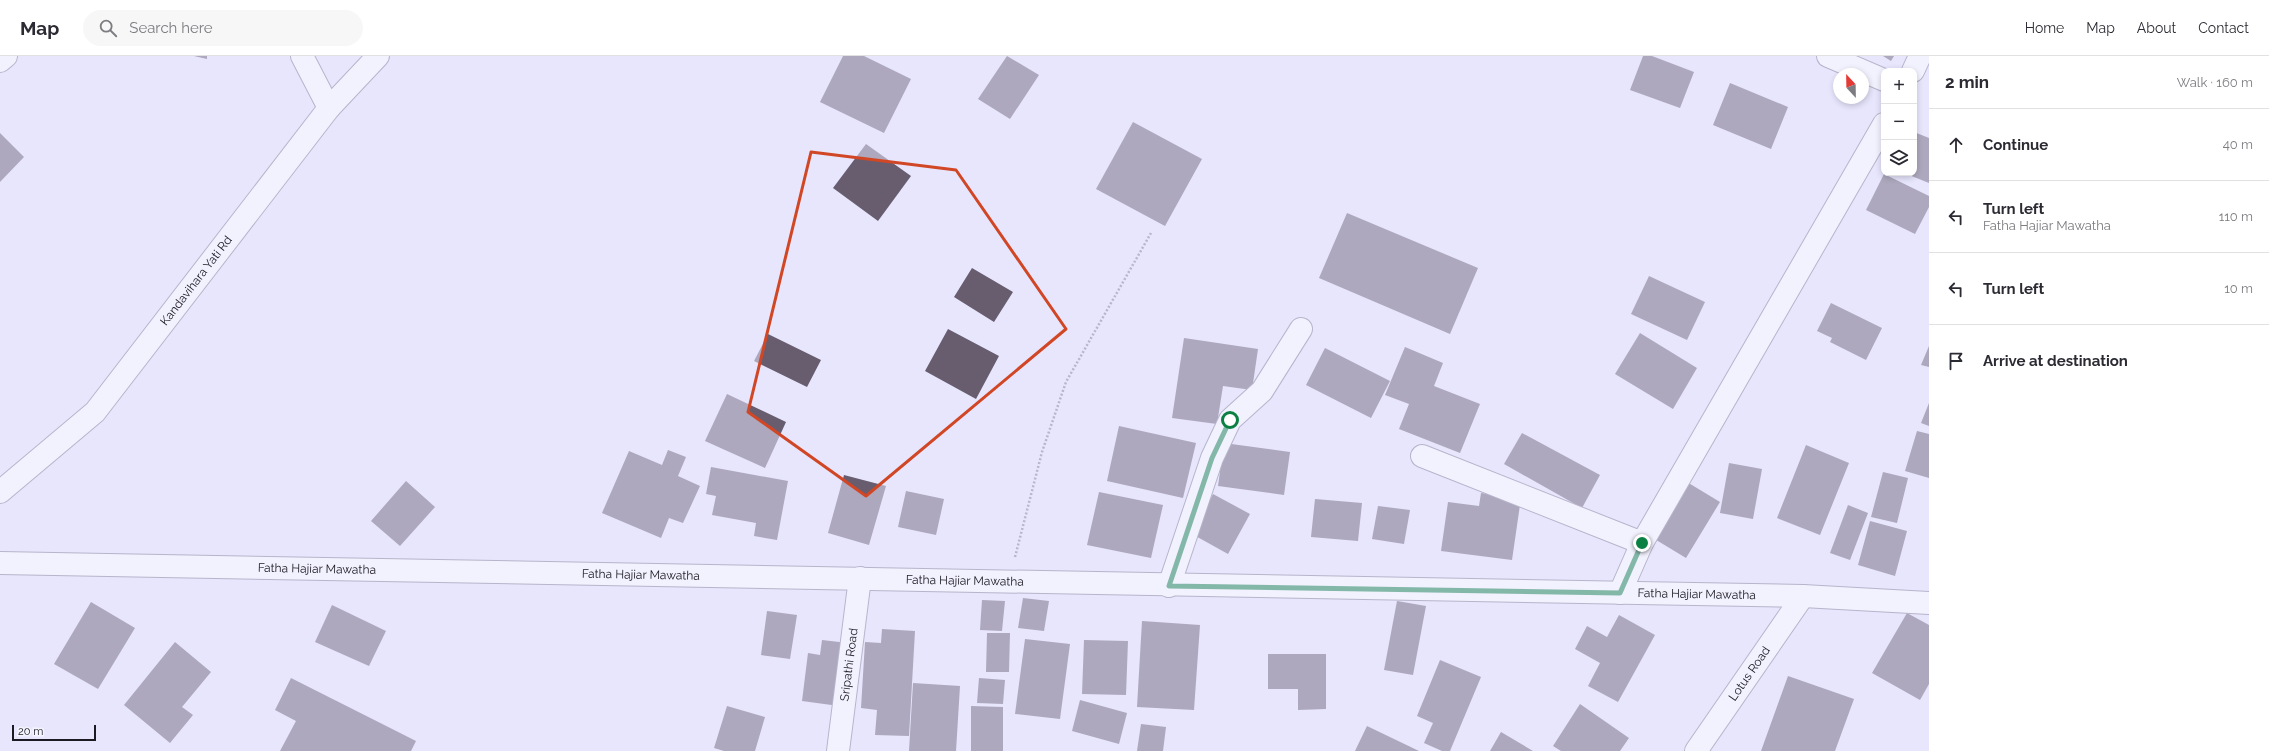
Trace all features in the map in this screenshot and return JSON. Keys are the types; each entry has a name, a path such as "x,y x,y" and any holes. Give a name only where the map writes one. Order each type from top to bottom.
{"street":[{"path":"0,61 6,56"},
{"path":"302,56 329,108"},
{"name":"Kandavihara Yati Rd","path":"0,492 94,412 329,108 378,56"},
{"path":"1828,56 1881,79"},
{"path":"1914,68 1920,56"},
{"path":"1620,593 1642,543 1881,129"},
{"path":"1169,586 1212,458 1230,420 1262,391 1301,329"},
{"path":"1422,456 1642,543"},
{"name":"Fatha Hajiar Mawatha","path":"0,564 860,578 1009,583 1803,596 1929,603"},
{"name":"Sripathi Road","path":"838,751 860,578"},
{"name":"Lotus Road","path":"1696,751 1803,596"}],"path":[{"path":"1009,583 1042,452 1066,382 1152,233"}],"highlighted area":[{"path":"811,152 956,170 1066,329 866,496 748,412"}],"building":[{"path":"194,56 207,56 207,59"},
{"path":"843,56 864,56 911,79 884,133 820,102"},
{"path":"1007,56 1039,75 1010,119 978,99"},
{"path":"1643,56 1652,56 1694,72 1680,108 1630,90"},
{"path":"1883,56 1894,56 1891,61"},
{"path":"1730,83 1788,107 1771,149 1713,125"},
{"path":"1133,122 1202,159 1165,226 1096,189"},
{"path":"0,133 24,157 0,182"},
{"path":"1917,133 1929,138 1929,183 1912,176 1917,176"},
{"path":"866,144 911,176 878,221 833,188"},
{"path":"1883,176 1888,176 1929,196 1929,207 1915,234 1866,210"},
{"path":"1347,213 1478,268 1450,334 1319,278"},
{"path":"972,268 1013,292 994,322 954,297"},
{"path":"1649,276 1705,302 1687,340 1631,314"},
{"path":"1831,303 1882,328 1866,360 1830,342 1832,338 1817,331"},
{"path":"948,329 999,356 976,399 925,371"},
{"path":"1640,333 1697,368 1673,409 1615,374"},
{"path":"768,334 821,360 807,387 754,361"},
{"path":"1184,338 1258,349 1252,390 1223,386 1217,424 1172,418"},
{"path":"1929,346 1929,367 1921,365"},
{"path":"1405,347 1443,363 1434,386 1480,404 1460,453 1399,429 1409,404 1385,395"},
{"path":"1325,348 1390,381 1371,418 1306,385"},
{"path":"727,394 786,422 765,468 705,441"},
{"path":"1929,403 1929,426 1921,423"},
{"path":"1119,426 1196,443 1183,498 1107,481"},
{"path":"1917,431 1929,434 1929,478 1905,471"},
{"path":"1522,433 1600,475 1582,508 1504,464"},
{"path":"1224,443 1290,452 1284,495 1218,486"},
{"path":"1806,445 1849,463 1820,535 1777,518"},
{"path":"668,450 686,457 678,476 700,486 683,523 669,518 661,538 602,513 629,451 662,465"},
{"path":"1729,463 1762,469 1753,519 1720,513"},
{"path":"711,467 788,481 777,540 754,536 756,523 712,515 716,496 706,494"},
{"path":"1883,472 1908,478 1897,523 1871,517"},
{"path":"844,475 886,486 869,545 828,533"},
{"path":"1682,479 1720,502 1686,558 1648,535"},
{"path":"406,481 435,507 400,546 371,521"},
{"path":"906,491 944,499 936,535 898,527"},
{"path":"1099,492 1163,505 1151,558 1087,545"},
{"path":"1481,493 1521,498 1512,560 1441,551 1448,502 1479,506"},
{"path":"1213,494 1250,514 1228,554 1192,534"},
{"path":"1315,499 1362,503 1358,541 1311,537"},
{"path":"1848,505 1868,513 1850,560 1830,553"},
{"path":"1378,506 1410,510 1404,544 1372,539"},
{"path":"1870,521 1907,531 1895,576 1858,565"},
{"path":"1023,598 1049,601 1044,631 1018,628"},
{"path":"982,600 1005,601 1002,631 980,630"},
{"path":"1397,601 1426,606 1413,675 1384,670"},
{"path":"91,602 135,628 98,689 54,664"},
{"path":"332,605 386,631 369,666 315,642"},
{"path":"767,611 797,615 790,659 761,655"},
{"path":"1907,613 1929,625 1929,684 1920,700 1872,673"},
{"path":"1619,615 1655,635 1618,702 1588,686 1600,663 1575,649 1587,626 1607,637"},
{"path":"1142,621 1200,625 1194,710 1137,707"},
{"path":"882,629 915,631 909,736 875,735 877,710 861,708 865,642 881,643"},
{"path":"987,633 1010,633 1009,672 986,672"},
{"path":"1025,639 1070,644 1060,719 1015,714"},
{"path":"822,640 848,643 839,706 802,701 808,653 820,655"},
{"path":"1084,640 1128,641 1126,695 1082,694"},
{"path":"175,642 211,672 182,707 193,715 170,743 124,705"},
{"path":"1268,654 1326,654 1326,709 1298,710 1298,689 1268,689"},
{"path":"1440,660 1481,677 1450,751 1442,751 1424,743 1433,723 1417,716"},
{"path":"1788,676 1854,699 1835,751 1761,751"},
{"path":"291,678 416,741 411,751 280,751 296,721 275,710"},
{"path":"979,678 1005,680 1003,704 977,703"},
{"path":"913,683 960,686 956,751 909,751"},
{"path":"1080,700 1127,713 1119,744 1072,731"},
{"path":"1580,704 1629,738 1620,751 1561,751 1553,746"},
{"path":"727,706 765,717 755,751 724,751 714,748"},
{"path":"971,706 1003,707 1003,751 971,751"},
{"path":"1141,724 1166,727 1163,751 1137,751"},
{"path":"1367,726 1419,751 1355,751"},
{"path":"1501,732 1533,751 1490,751"}],"route":[{"path":"1230,420 1212,458 1197,507 1169,586 1620,593 1642,543"}]}
